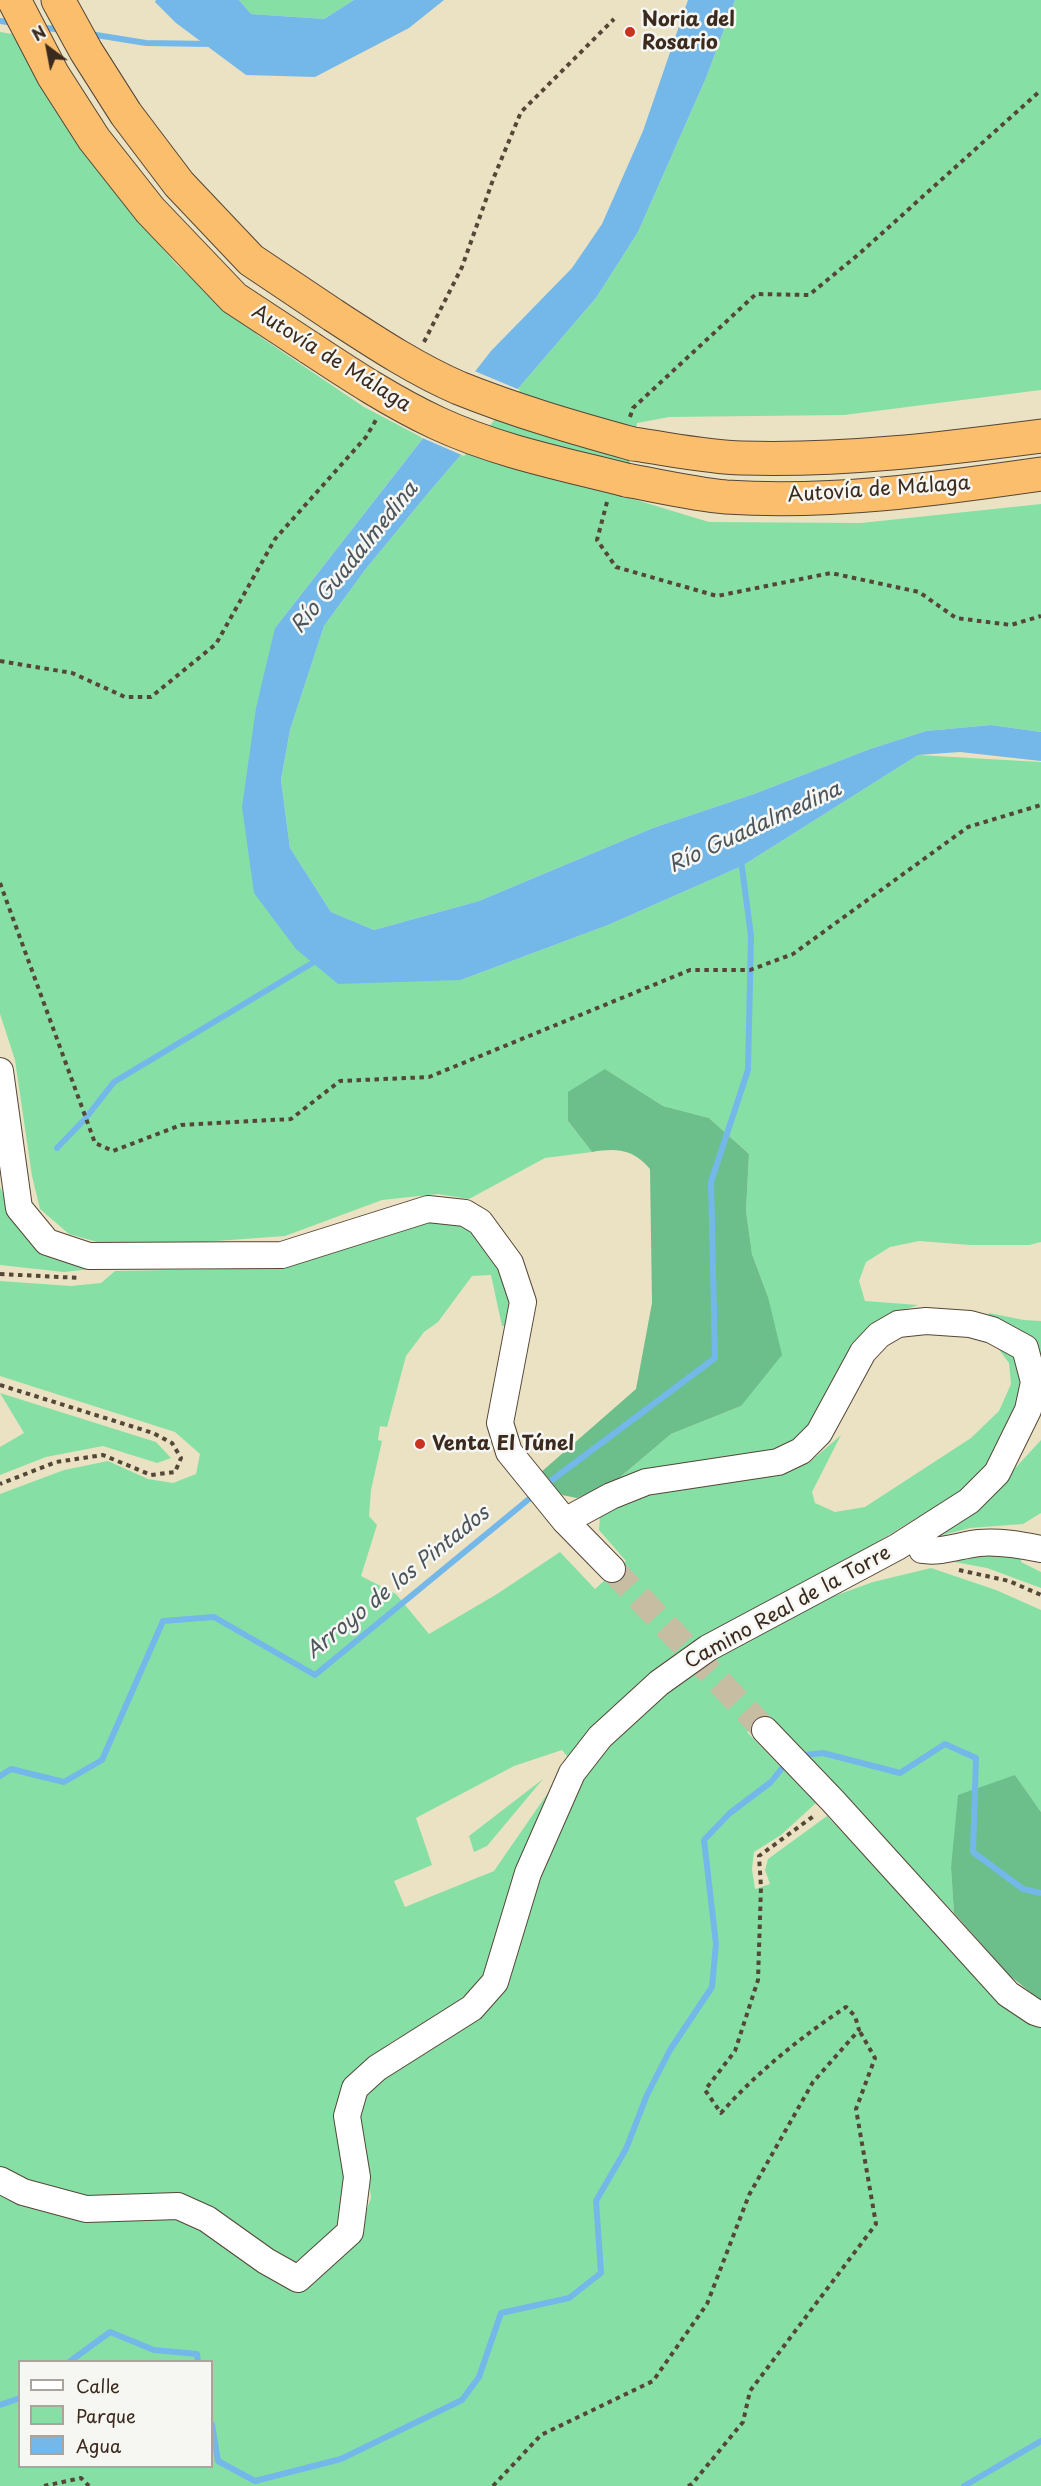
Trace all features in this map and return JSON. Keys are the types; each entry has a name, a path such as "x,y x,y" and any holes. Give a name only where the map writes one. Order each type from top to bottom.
{"highway":[{"name":"Autovía de Málaga","path":"14,0 53,75 94,139 150,210 234,298 366,386 438,423 618,488 724,496 820,499 931,490 1041,474"},
{"name":"Autovía de Málaga","path":"58,0 86,51 126,114 179,184 250,260 391,352 459,387 556,422 632,432 739,458 828,459 924,452 1041,436"}],"street":[{"path":"0,1071 19,1208 46,1242 89,1256 282,1254 428,1209 465,1213 480,1222 510,1263 523,1302 500,1423 509,1452 565,1521 612,1569"},
{"name":"Camino Real de la Torre","path":"0,2180 23,2192 86,2209 178,2206 207,2219 266,2261 298,2279 350,2232 357,2177 347,2116 355,2088 377,2068 472,2008 495,1982 528,1873 572,1773 600,1737 659,1683 708,1648 897,1547 969,1501 997,1473 1028,1410 1034,1382 1025,1348 992,1330 970,1324 926,1321 898,1324 879,1335 863,1352 819,1433 801,1450 778,1462 646,1482 611,1496 565,1521"},
{"path":"922,1550 934,1551 980,1543 1022,1545 1041,1549"},
{"path":"765,1730 833,1801 1008,1994 1041,2014"}],"path":[{"path":"420,349 462,267 494,177 521,112 614,19"},
{"path":"632,432 633,408 756,294 809,294 859,254 1041,90"},
{"path":"0,662 72,674 125,697 151,697 216,644 275,539 366,436 378,417"},
{"path":"618,488 597,540 616,567 717,596 831,573 919,592 956,618 1011,625 1041,616"},
{"path":"0,883 95,1143 113,1151 181,1125 291,1119 340,1081 429,1077 690,970 750,970 761,966 793,954 968,827 1041,805"},
{"path":"0,1274 72,1279 96,1275 114,1255"},
{"path":"0,1385 153,1433 172,1443 182,1458 176,1472 151,1475 103,1455 56,1462 0,1484"},
{"path":"922,1550 940,1566 1009,1581 1041,1595"},
{"path":"688,2486 742,2422 750,2391 876,2224 856,2109 875,2058 855,2016 846,2007 817,2027 744,2087 721,2113 705,2091 735,2051 758,1980 761,1887 759,1856 833,1801"},
{"path":"493,2486 540,2435 653,2381 707,2304 749,2195 813,2082 860,2030"},
{"path":"44,2486 81,2478 89,2486"}],"green space":[{"path":"239,0 354,0 324,19 251,14"},
{"path":"735,0 1041,0 1041,390 844,415 669,417 637,423 623,496 709,522 861,523 1041,504 1041,732 991,725 926,731 653,828 479,901 374,930 331,912 290,848 281,780 290,730 324,626 365,570 429,492 596,298 638,232 706,78"},
{"path":"0,32 12,34 32,69 138,220 177,265 259,336 364,407 423,438 275,628 254,893 461,980 608,925 742,866 918,755 1041,762 1041,1242 1029,1245 970,1245 919,1241 890,1247 866,1262 859,1281 865,1301 918,1305 887,1315 863,1333 846,1358 826,1401 811,1426 779,1452 612,1484 671,1434 741,1406 768,1297 752,1254 746,1211 749,1154 709,1118 663,1106 605,1069 568,1121 592,1152 545,1158 469,1199 438,1194 382,1200 285,1236 202,1242 104,1244 69,1234 40,1209 32,1176 15,1060 0,1014"},
{"path":"605,1069 663,1106 709,1118 749,1154 746,1211 752,1254 768,1297 782,1355 741,1406 671,1434 612,1484 577,1498 562,1495 540,1473 636,1389 652,1303 650,1169 631,1154 617,1150 592,1152 568,1121 568,1092"},
{"path":"0,1187 21,1230 49,1257 92,1269 64,1272 0,1265"},
{"path":"434,1222 466,1228 488,1246 496,1258 505,1284 511,1326 502,1326 491,1275 472,1276 438,1322 424,1332 406,1356 387,1427 380,1426 378,1440 382,1441 371,1490 369,1516 377,1525 361,1576 396,1594 429,1634 497,1594 560,1552 595,1589 626,1561 599,1530 600,1515 655,1489 775,1476 811,1461 841,1435 812,1492 815,1503 835,1512 865,1507 971,1438 999,1411 1011,1384 1009,1363 997,1347 1017,1357 1026,1377 1003,1450 971,1485 813,1581 705,1635 666,1662 609,1712 571,1761 562,1750 514,1766 416,1818 432,1865 394,1881 405,1907 494,1871 552,1787 483,1979 454,2005 390,2043 351,2075 337,2103 339,2135 348,2183 341,2220 319,2245 295,2262 272,2255 214,2213 70,2198 31,2184 0,2167 0,1494 64,1470 108,1461 148,1479 173,1483 196,1474 200,1454 175,1432 0,1376 0,1281 71,1286 101,1283 115,1271 285,1268 378,1234"},
{"path":"989,1313 1041,1321 1041,1354 1020,1331 988,1323"},
{"path":"0,1393 156,1442 171,1458 157,1463 103,1446 46,1457 0,1475 0,1447 24,1433"},
{"path":"1041,1440 1041,1513 1023,1524 970,1528 935,1537 986,1500"},
{"path":"991,1550 1022,1553 1021,1562 1041,1572 1041,1588 987,1568 949,1561"},
{"path":"931,1568 996,1590 1041,1610 1041,1812 1015,1775 951,1868 954,1913 768,1718 747,1732 816,1803 781,1835 754,1852 752,1869 755,1889 770,1884 765,1870 768,1859 827,1816 1002,2001 1041,2026 1041,2486 0,2486 0,2187 170,2213 198,2223 290,2289 312,2285 334,2264 358,2233 371,2198 367,2163 357,2125 362,2097 380,2074 496,2000 532,1897 575,1791 603,1744 685,1673 793,1611 873,1582"},
{"path":"1015,1775 1041,1812 1041,2001 1009,1975 954,1913 951,1868 958,1795"},
{"path":"543,1779 487,1846 474,1852 469,1836"}],"water":[{"path":"156,0 239,0 251,14 324,19 354,0 444,0 409,28 315,77 246,75 176,23 155,2"},
{"name":"Río Guadalmedina","path":"688,0 735,0 706,78 638,232 596,298 429,492 365,570 324,626 290,730 281,780 290,848 331,912 374,930 479,901 653,828 926,731 991,725 1041,732 1041,761 960,752 918,755 742,866 608,925 461,980 338,984 296,949 254,893 242,807 256,708 275,628 491,351 572,268 602,224 643,131"}],"pier":[{"path":"472,370 520,390 464,456 420,437"}],"waterway":[{"path":"0,21 14,23"},
{"path":"39,27 62,30"},
{"path":"90,34 146,43 211,44"},
{"name":"Arroyo de los Pintados","path":"552,1480 715,1358 711,1182 748,1070 751,936 741,860"},
{"path":"57,1148 85,1119 114,1082 319,959"},
{"name":"Arroyo de los Pintados","path":"0,1776 11,1769 64,1782 102,1760 163,1621 214,1617 315,1675 529,1499"},
{"path":"805,1755 823,1753 900,1773 945,1744 976,1758 973,1852 1023,1889 1041,1893"},
{"path":"213,2430 218,2461 255,2481 341,2459 462,2400 479,2377 501,2313 569,2298 601,2273 596,2201 626,2149 647,2095 670,2050 712,1987 716,1944 704,1840 730,1813 771,1782 783,1767"},
{"path":"72,2360 110,2332 154,2350 197,2354 198,2360"},
{"path":"0,2405 18,2399"},
{"path":"964,2486 1041,2441"}],"tunnel":[{"path":"612,1569 765,1730"}],"place":[{"name":"Noria del Rosario","path":"630,32"},
{"name":"Venta El Túnel","path":"420,1444"}]}
